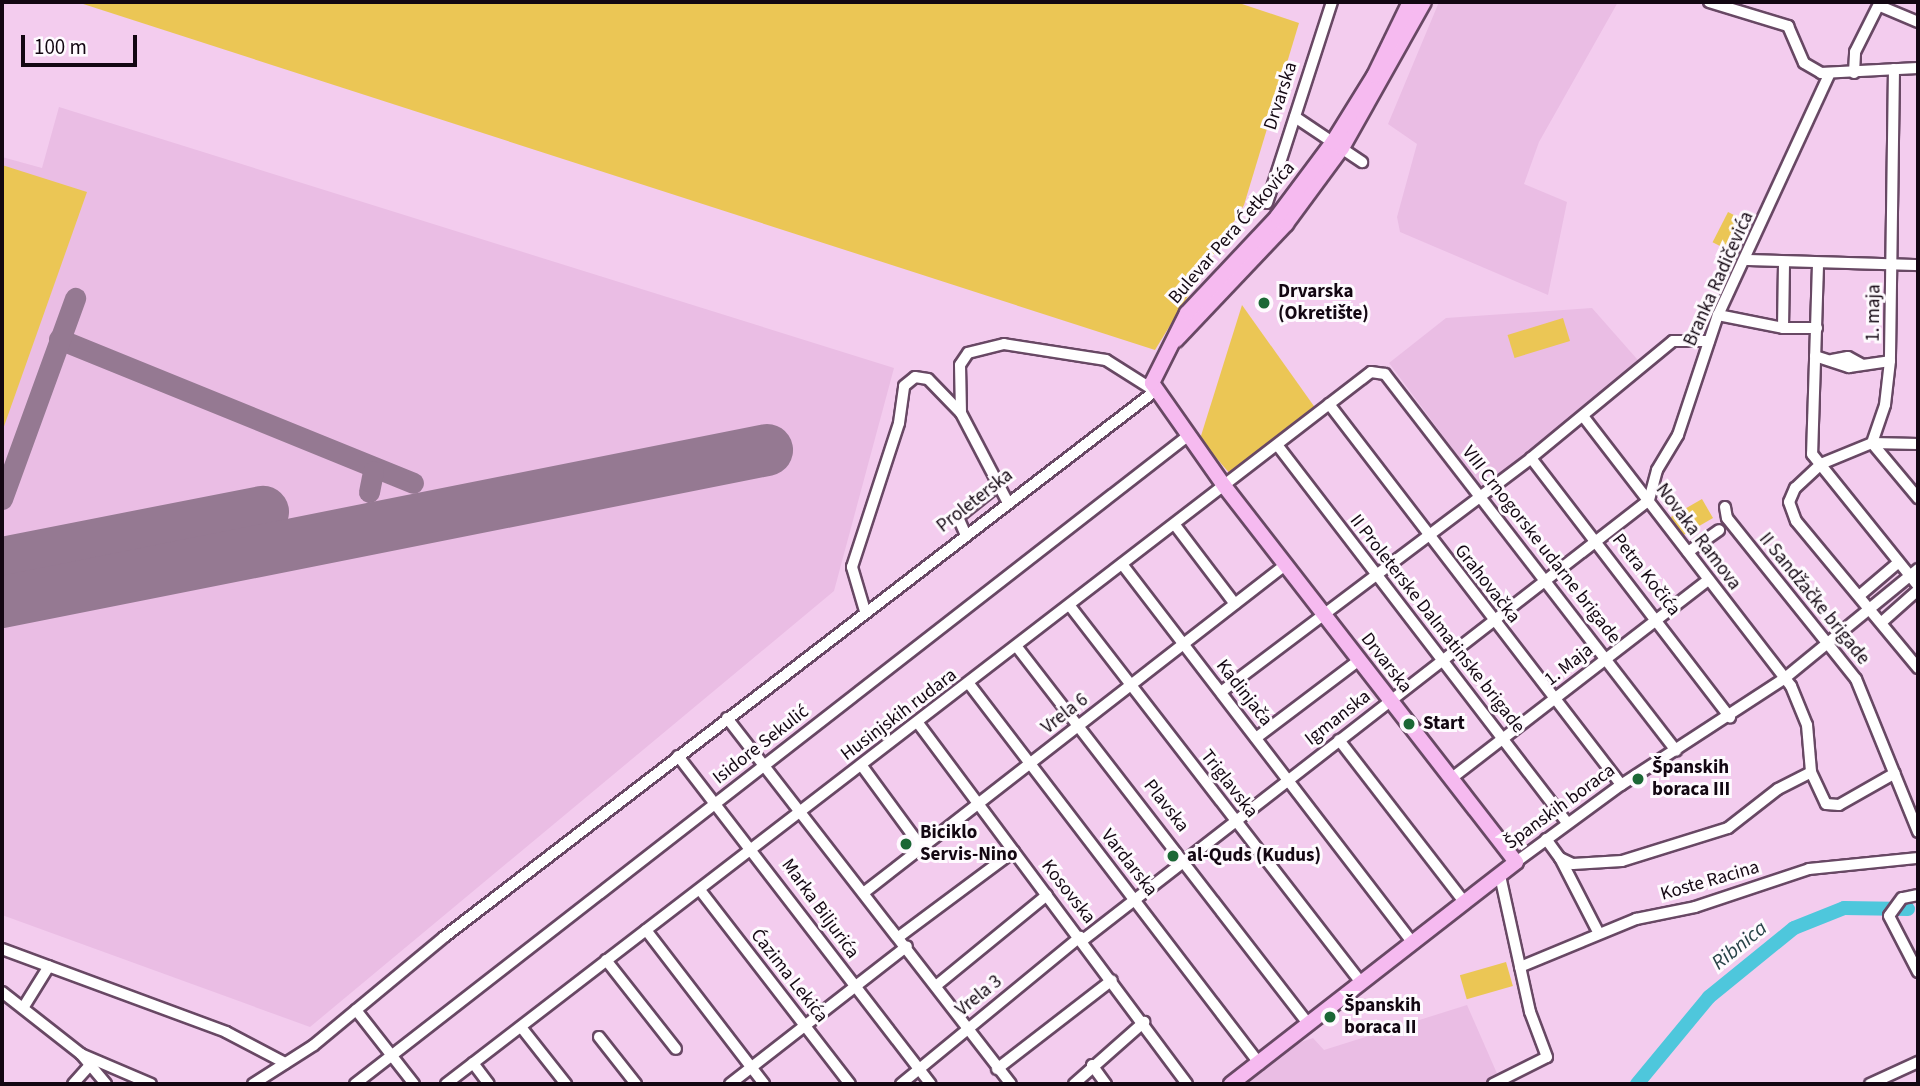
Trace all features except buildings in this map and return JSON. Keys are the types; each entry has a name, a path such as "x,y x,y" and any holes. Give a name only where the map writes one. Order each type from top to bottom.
{"main road":[{"name":"Bulevar Pera Ćetkovića","path":"1337,145 1409,2"},
{"name":"Bulevar Pera Ćetkovića","path":"1155,391 1154,376 1170,345 1286,224 1424,2"},
{"path":"1155,391 1225,487"},
{"name":"Drvarska","path":"1225,487 1516,862"},
{"name":"Španskih boraca","path":"1237,1082 1516,862"}],"street":[{"name":"Drvarska","path":"1267,203 1332,2"},
{"path":"1709,2 1788,26 1804,63 1829,75 1918,68"},
{"path":"1854,73 1855,52 1880,4 1918,22"},
{"name":"1. maja","path":"1872,443 1891,361 1894,69"},
{"name":"Branka Radičevića","path":"1649,500 1657,470 1678,435 1718,315 1829,75"},
{"path":"1294,117 1362,162"},
{"path":"1745,260 1818,265 1918,265"},
{"path":"1783,328 1784,264"},
{"path":"1818,265 1817,328 1808,433 1812,454 1899,562 1914,572 1918,588 1882,622"},
{"path":"1718,315 1783,328 1817,328"},
{"path":"1221,692 1531,458 1673,341 1709,341"},
{"path":"961,413 961,360 986,345 1106,360 1155,391"},
{"path":"1815,356 1843,366 1891,361"},
{"name":"Husinjskih rudara","path":"446,1084 700,890 752,847 970,685 1371,372"},
{"name":"VIII Crnogorske udarne brigade","path":"1371,372 1385,374 1676,751"},
{"path":"865,611 852,567 899,423 904,386 915,377 929,379 961,413 1007,501"},
{"name":"Proleterska","path":"253,1084 356,1010 965,533 1155,391"},
{"name":"Grahovačka","path":"1329,404 1427,536 1621,785"},
{"name":"Novaka Ramova","path":"1583,416 1785,678 1807,725 1811,772"},
{"name":"Isidore Sekulić","path":"355,1084 1189,435"},
{"path":"1872,443 1918,498"},
{"path":"1918,444 1872,443 1821,464 1792,492 1789,507 1918,668"},
{"name":"II Proleterske Dalmatinske brigade","path":"1279,446 1566,823"},
{"name":"Petra Kočića","path":"1531,458 1658,618 1730,717"},
{"path":"965,533 958,517 997,486"},
{"name":"Igmanska","path":"1081,938 1649,500"},
{"name":"II Sandžačke brigade","path":"1724,507 1727,518 1856,679 1918,832"},
{"path":"1175,525 1235,604"},
{"path":"1688,552 1719,530"},
{"path":"1859,596 1899,562"},
{"name":"Kadinjača","path":"1122,564 1413,943"},
{"name":"Vrela 6","path":"866,891 1285,565"},
{"name":"Španskih boraca","path":"1516,862 1621,785 1730,717 1785,678 1914,572"},
{"name":"1. Maja","path":"1452,778 1708,580"},
{"name":"Triglavska","path":"1070,606 1361,983"},
{"name":"Plavska","path":"1017,647 1186,859 1308,1024"},
{"path":"1256,738 1359,660"},
{"name":"Vardarska","path":"970,685 1260,1063"},
{"path":"727,718 866,891 997,1069 1011,1084"},
{"name":"Kosovska","path":"918,723 1144,1022 1187,1084"},
{"path":"1339,740 1464,902"},
{"name":"Marka Biljurića","path":"678,756 752,847 931,1084"},
{"path":"862,766 922,848"},
{"path":"1560,858 1573,864 1622,861 1728,828 1778,789 1811,772 1823,800 1834,806 1895,773"},
{"path":"1546,839 1560,858 1598,932"},
{"path":"730,1084 855,986 903,941 1014,851"},
{"name":"Koste Racina","path":"1520,967 1598,932 1822,866 1918,858"},
{"path":"1493,1084 1547,1057 1520,967 1500,875"},
{"name":"Ćazima Lekića","path":"700,890 850,1084"},
{"path":"937,985 1047,895"},
{"path":"1918,895 1898,901 1889,916 1918,972"},
{"path":"646,930 764,1084"},
{"name":"Vrela 3","path":"901,1084 1081,938"},
{"path":"2,949 226,1032 285,1063"},
{"path":"606,960 676,1049"},
{"path":"23,1008 49,966"},
{"path":"997,1069 1112,980"},
{"path":"2,992 81,1054 151,1084"},
{"path":"356,1010 414,1084"},
{"path":"1074,1084 1092,1065 1144,1022"},
{"path":"521,1027 566,1084"},
{"path":"599,1037 636,1084"},
{"path":"81,1054 106,1084"},
{"path":"1870,1084 1918,1062"},
{"path":"473,1063 489,1084"},
{"path":"1092,1065 1107,1084"},
{"path":"73,1084 89,1066"}],"shaded area":[{"path":"77,2 1236,2 1299,23 1244,205 1155,350"},
{"path":"1439,2 1618,2 1539,142 1524,184 1567,202 1548,295 1400,232 1397,217 1417,144 1388,124"},
{"path":"59,107 894,368 834,591 310,1027 2,915 2,157 42,168"},
{"path":"2,165 87,192 2,432"},
{"path":"1728,212 1746,221 1730,251 1713,242"},
{"path":"1242,305 1316,409 1231,475 1200,439"},
{"path":"1592,308 1644,367 1484,491 1389,363 1446,318"},
{"path":"1563,318 1570,341 1515,358 1508,335"},
{"path":"1702,499 1713,518 1682,536 1671,517"},
{"path":"1506,962 1513,986 1467,999 1460,975"},
{"path":"1467,1005 1499,1078 1484,1084 1239,1084 1286,1047 1313,1038 1324,1050"}],"waterway":[{"name":"Ribnica","path":"1637,1084 1709,997 1794,928 1844,908 1908,909"}],"taxiway":[{"path":"2,499 75,298"},
{"path":"59,339 413,483"},
{"path":"369,492 373,471"}],"runway":[{"path":"2,602 767,450"},
{"path":"2,563 263,512"}],"place":[{"name":"Drvarska (Okretište)","path":"1264,303"},
{"name":"Start","path":"1409,724"},
{"name":"Španskih boraca III","path":"1638,779"},
{"name":"Biciklo Servis-Nino","path":"906,844"},
{"name":"al-Quds (Kudus)","path":"1173,856"},
{"name":"Španskih boraca II","path":"1330,1017"}]}
